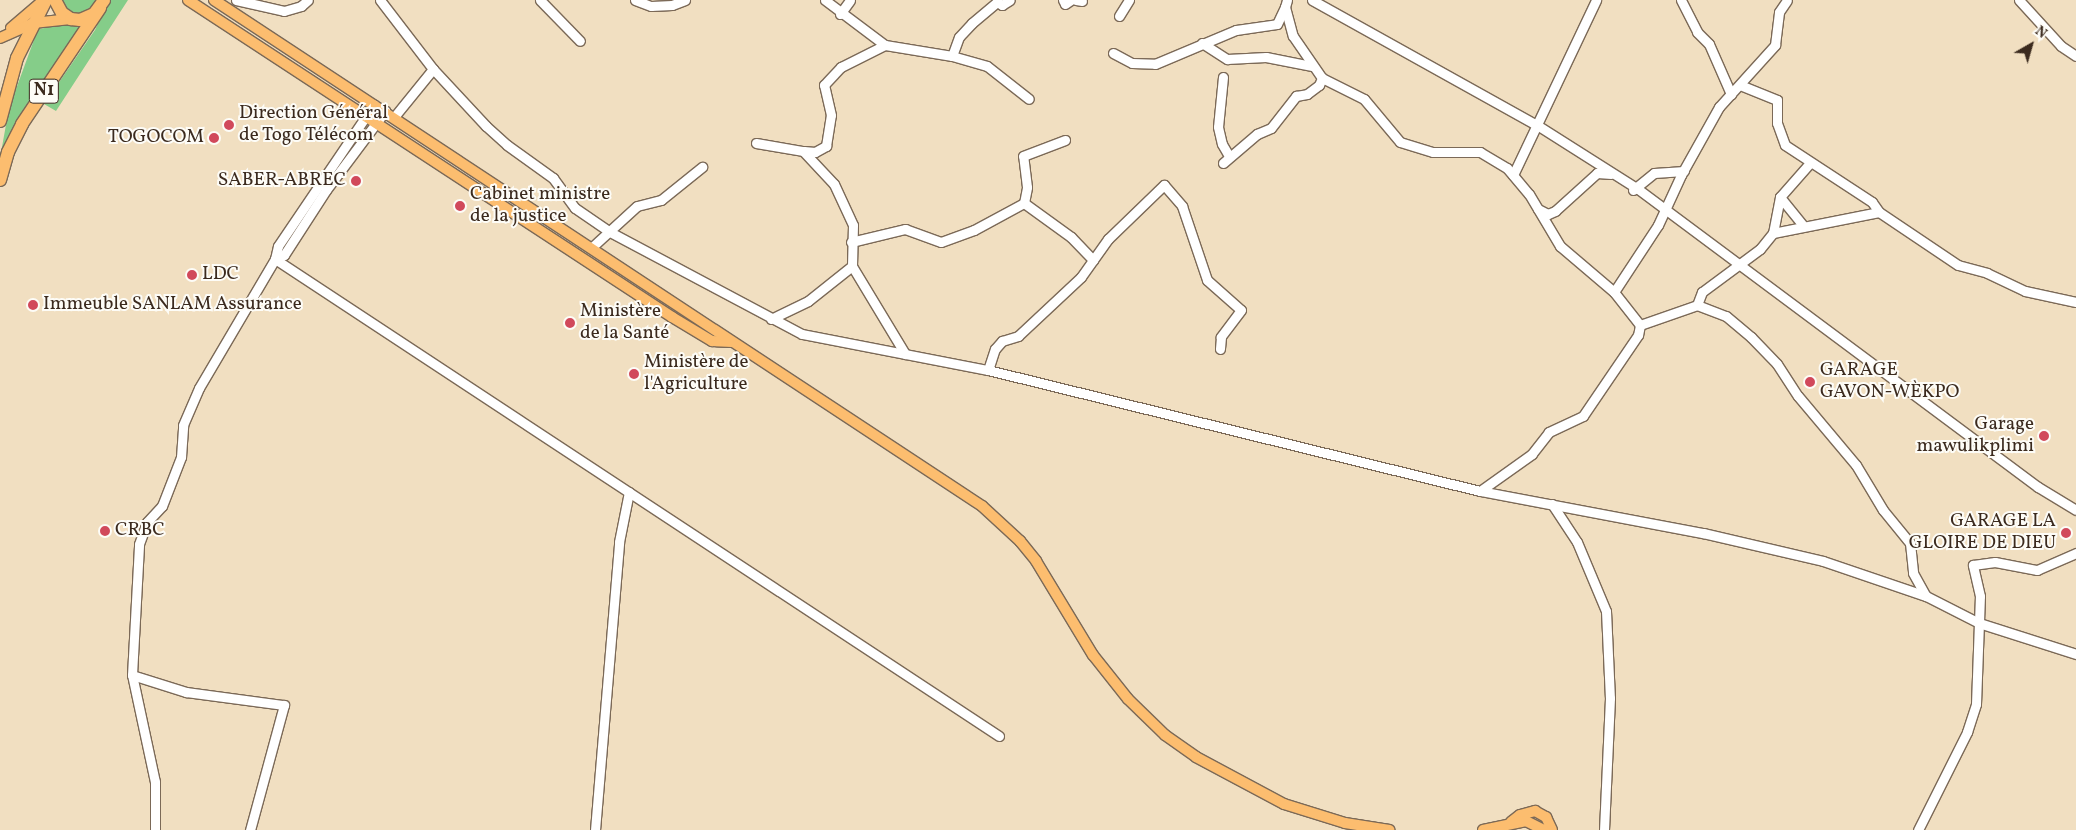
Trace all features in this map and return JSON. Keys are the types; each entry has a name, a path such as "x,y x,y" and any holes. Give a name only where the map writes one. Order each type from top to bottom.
{"highway":[{"name":"N1","path":"0,121 18,58 45,0"},
{"path":"56,0 59,9 71,19"},
{"name":"N1","path":"71,19 85,18 102,4"},
{"name":"N1","path":"0,180 8,152 22,124 102,4"}],"main road":[{"path":"0,38 45,0"},
{"path":"188,0 367,115 698,333 712,340 733,342"},
{"path":"214,0 958,489 1004,525 1036,560 1105,672 1165,735 1196,757 1265,796 1345,824 1389,830"},
{"path":"0,38 33,23 71,19"},
{"path":"1512,822 1520,815 1535,811 1546,817 1552,830"},
{"path":"1482,830 1512,822 1532,823 1544,830"}],"street":[{"path":"236,0 284,11 301,6 308,0"},
{"path":"380,0 433,69 507,145 560,184 575,208 610,232 802,334 988,370 1480,491 1552,504 1823,561 1926,596 1979,623 2076,654"},
{"path":"540,0 580,41"},
{"path":"635,0 651,6 672,5 685,0"},
{"path":"824,0 840,14 885,45 952,56 987,66 1029,99"},
{"path":"840,14 850,0"},
{"path":"952,56 959,37 972,23 996,2 1002,5 1010,0"},
{"path":"1063,0 1065,4 1071,0"},
{"path":"1119,16 1129,0"},
{"path":"1312,0 1537,125 1637,188 2038,487 2076,510"},
{"path":"1513,175 1596,0"},
{"path":"1682,0 1697,32 1709,44 1731,94"},
{"path":"1614,292 1666,208 1719,107 1775,46 1779,12 1786,0"},
{"path":"2019,0 2061,46 2076,56"},
{"path":"1112,54 1132,63 1155,64 1202,43 1249,27 1277,24 1286,4"},
{"path":"1286,4 1293,36 1322,78 1364,99 1400,142 1433,152 1487,154 1513,175 1538,209 1565,252 1614,292 1640,325 1638,335 1583,416 1549,432 1532,454 1480,491"},
{"path":"1202,43 1227,59 1266,57 1312,66"},
{"path":"756,143 816,152 826,146 831,116 824,86 841,67 885,45"},
{"path":"394,117 433,69"},
{"path":"1223,77 1218,127 1226,159 1257,134 1271,128 1296,96 1308,94 1319,86 1322,78"},
{"path":"1740,85 1777,100 1778,122 1786,145 1809,164 1857,192 1879,212 1958,266 1987,273 2025,291 2076,302"},
{"path":"156,830 155,782 132,675 139,544 147,522 162,506 181,458 183,425 199,388 275,259 278,246 374,104"},
{"path":"275,259 284,255 326,190 384,111"},
{"path":"1024,203 1026,187 1023,156 1065,140"},
{"path":"804,151 834,184 853,225 851,242 852,266 905,354"},
{"path":"1697,305 1702,292 1760,249 1773,233 1780,197 1809,164"},
{"path":"591,248 637,206 661,200 702,167"},
{"path":"1538,209 1548,214 1565,205 1602,171 1609,173 1627,189 1637,188 1654,174 1684,171"},
{"path":"988,370 995,349 1002,341 1018,336 1081,277 1108,239 1164,185 1182,206 1207,280 1241,310 1221,338 1220,349"},
{"path":"1780,197 1804,227"},
{"path":"851,242 905,229 941,242 974,230 1024,203"},
{"path":"1024,203 1071,237 1093,260"},
{"path":"1773,233 1879,212"},
{"path":"275,259 999,736"},
{"path":"771,319 808,301 852,266"},
{"path":"1640,325 1697,305 1726,316 1777,364 1798,396 1856,465 1883,510 1910,543 1912,573 1926,596"},
{"path":"595,830 619,542 629,492"},
{"path":"1552,504 1577,542 1606,610 1610,698 1604,830"},
{"path":"1918,830 1967,732 1976,704 1980,585 1974,565 1995,562 2037,570 2076,553"},
{"path":"132,675 186,692 284,705 250,830"}],"green space":[{"path":"60,0 100,0 80,15 67,12"},
{"path":"109,0 128,0 56,111 44,104 95,30"},
{"path":"84,22 20,117 0,158 9,108 38,29"}],"place":[{"name":"Direction Général de Togo Télécom","path":"229,125"},
{"name":"TOGOCOM","path":"214,138"},
{"name":"SABER-ABREC","path":"356,181"},
{"name":"Cabinet ministre de la justice","path":"460,206"},
{"name":"LDC","path":"192,275"},
{"name":"Immeuble SANLAM Assurance","path":"33,305"},
{"name":"Ministère de la Santé","path":"570,323"},
{"name":"Ministère de l'Agriculture","path":"634,374"},
{"name":"GARAGE GAVON-WÈKPO","path":"1810,382"},
{"name":"Garage mawulikplimi","path":"2044,436"},
{"name":"CRBC","path":"105,531"},
{"name":"GARAGE LA GLOIRE DE DIEU","path":"2066,533"}]}
